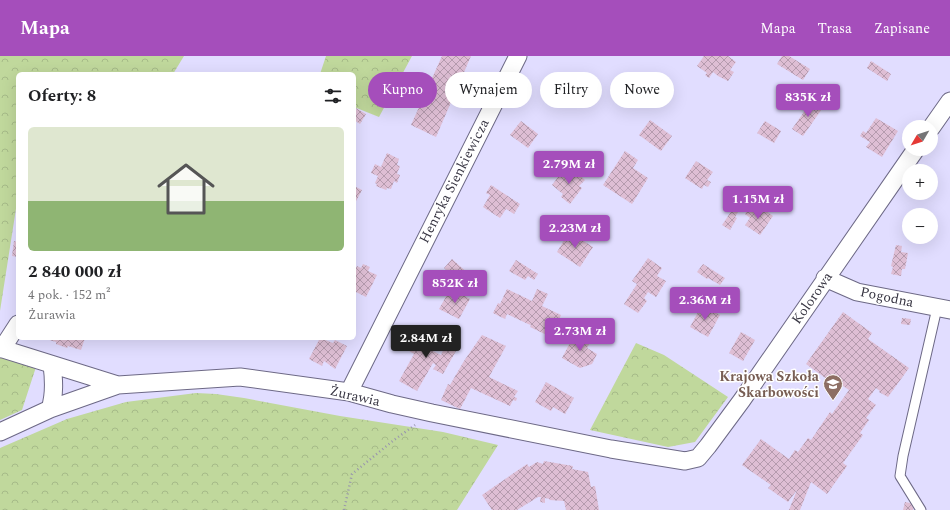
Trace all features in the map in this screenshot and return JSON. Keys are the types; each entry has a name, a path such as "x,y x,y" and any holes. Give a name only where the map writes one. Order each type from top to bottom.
{"street":[{"name":"Henryka Sienkiewicza","path":"349,392 518,56"},
{"path":"937,120 950,101"},
{"name":"Kolorowa","path":"708,446 911,156"},
{"name":"Pogodna","path":"825,278 856,292 943,309"},
{"path":"16,327 1,349 118,385"},
{"path":"50,409 54,382 52,364"},
{"name":"Żurawia","path":"0,432 50,409 118,385 240,377 349,392 432,414 664,459 684,461 698,458 708,446"}],"lane":[{"path":"921,510 900,476 903,456 943,309"}],"path":[{"path":"344,510 352,474 394,440 432,414"}],"green space":[{"path":"0,56 184,56 174,72 16,72 16,209 0,311"},
{"path":"326,56 412,56 403,72 368,72 368,108 384,108 379,117 356,108 356,72 321,72"},
{"path":"636,343 664,355 728,397 695,442 668,447 590,430"},
{"path":"0,356 36,367 22,410 0,420"},
{"path":"196,393 244,398 340,416 443,432 498,445 457,510 0,510 0,448 67,419 126,402"}],"building":[{"path":"442,56 471,56 464,72 445,72 445,108 449,108 436,137 411,125 419,108 437,108 437,72 435,72"},
{"path":"704,56 728,56 736,62 730,70 734,72 728,81 713,72 709,78 705,75 707,73 697,66"},
{"path":"782,56 789,56 810,69 803,80 777,64"},
{"path":"871,61 891,74 887,81 867,68"},
{"path":"813,99 824,106 803,136 792,129"},
{"path":"356,108 366,114 360,124 356,121"},
{"path":"876,118 898,131 882,157 866,147 870,142 860,136 863,131 866,133"},
{"path":"650,120 672,136 661,151 639,135"},
{"path":"521,121 538,134 528,148 510,135"},
{"path":"765,121 781,131 774,143 757,133"},
{"path":"625,151 638,160 633,168 648,178 632,204 603,185"},
{"path":"387,153 399,159 397,165 400,166 397,174 400,175 397,183 394,181 391,189 387,188 386,190 376,186 377,184 375,183 378,176 371,173 375,164 381,167"},
{"path":"696,161 713,172 707,180 711,182 708,187 704,185 702,189 685,178"},
{"path":"572,169 585,180 579,186 582,188 570,204 561,197 563,194 552,185 561,173 565,176"},
{"path":"491,185 520,204 514,214 506,209 500,218 483,207 490,195 486,193"},
{"path":"356,187 362,190 356,201"},
{"path":"743,194 747,198 735,217 737,218 730,230 722,225"},
{"path":"758,205 773,216 760,235 745,225 750,218 745,214 748,209 754,212"},
{"path":"569,232 593,247 580,267 557,252"},
{"path":"14,241 16,242 16,257 12,256"},
{"path":"896,245 902,246 901,252 908,253 905,269 902,269 901,276 891,274 893,267 891,266"},
{"path":"648,258 662,268 657,276 666,281 656,297 648,292 644,298 647,301 638,313 624,304 637,284 632,281"},
{"path":"452,259 470,275 462,284 444,268"},
{"path":"516,260 538,274 534,280 528,276 525,280 509,271"},
{"path":"363,264 370,267 368,271 377,275 366,297 356,292 356,268 357,266 361,268"},
{"path":"703,264 725,278 720,285 697,272"},
{"path":"451,288 470,299 459,319 439,309"},
{"path":"507,289 532,301 537,289 548,294 542,306 561,315 551,337 530,327 531,325 507,314 505,319 493,313 498,303 500,304"},
{"path":"702,305 720,315 708,337 690,327"},
{"path":"843,312 872,333 868,339 909,368 888,397 879,392 880,391 876,388 868,399 876,405 866,418 869,420 860,433 863,435 843,463 847,466 827,494 811,482 800,510 789,510 797,490 788,502 768,488 771,485 742,465 761,439 789,459 795,450 798,452 808,438 811,440 830,412 832,414 849,390 837,382 835,385 806,364"},
{"path":"902,318 911,319 910,325 901,324"},
{"path":"409,332 433,345 431,350 441,355 446,344 443,343 447,335 461,342 443,374 433,369 436,365 433,363 417,391 399,381 414,354 403,347"},
{"path":"741,332 755,340 743,361 729,353"},
{"path":"575,333 591,341 587,348 597,354 592,364 580,368 562,358"},
{"path":"482,335 506,346 489,377 518,391 514,397 517,398 516,401 513,400 510,406 471,388 460,409 441,400 448,384 450,385"},
{"path":"50,340 84,340 81,350 68,346 67,348 56,344 56,342"},
{"path":"319,340 325,340 333,343 335,340 347,346 335,369 324,361 322,366 309,359"},
{"path":"546,382 574,398 565,414 553,407 551,411 535,402"},
{"path":"544,461 573,466 572,469 588,472 591,487 595,486 599,510 566,510 564,501 549,500 550,499 545,498 545,503 540,502 541,497 538,497 517,510 492,510 482,495 527,464 529,467 537,462 543,464"},
{"path":"905,502 915,504 913,510 903,510"}],"place":[{"name":"Krajowa Szkoła Skarbowości","path":"833,401"}]}
